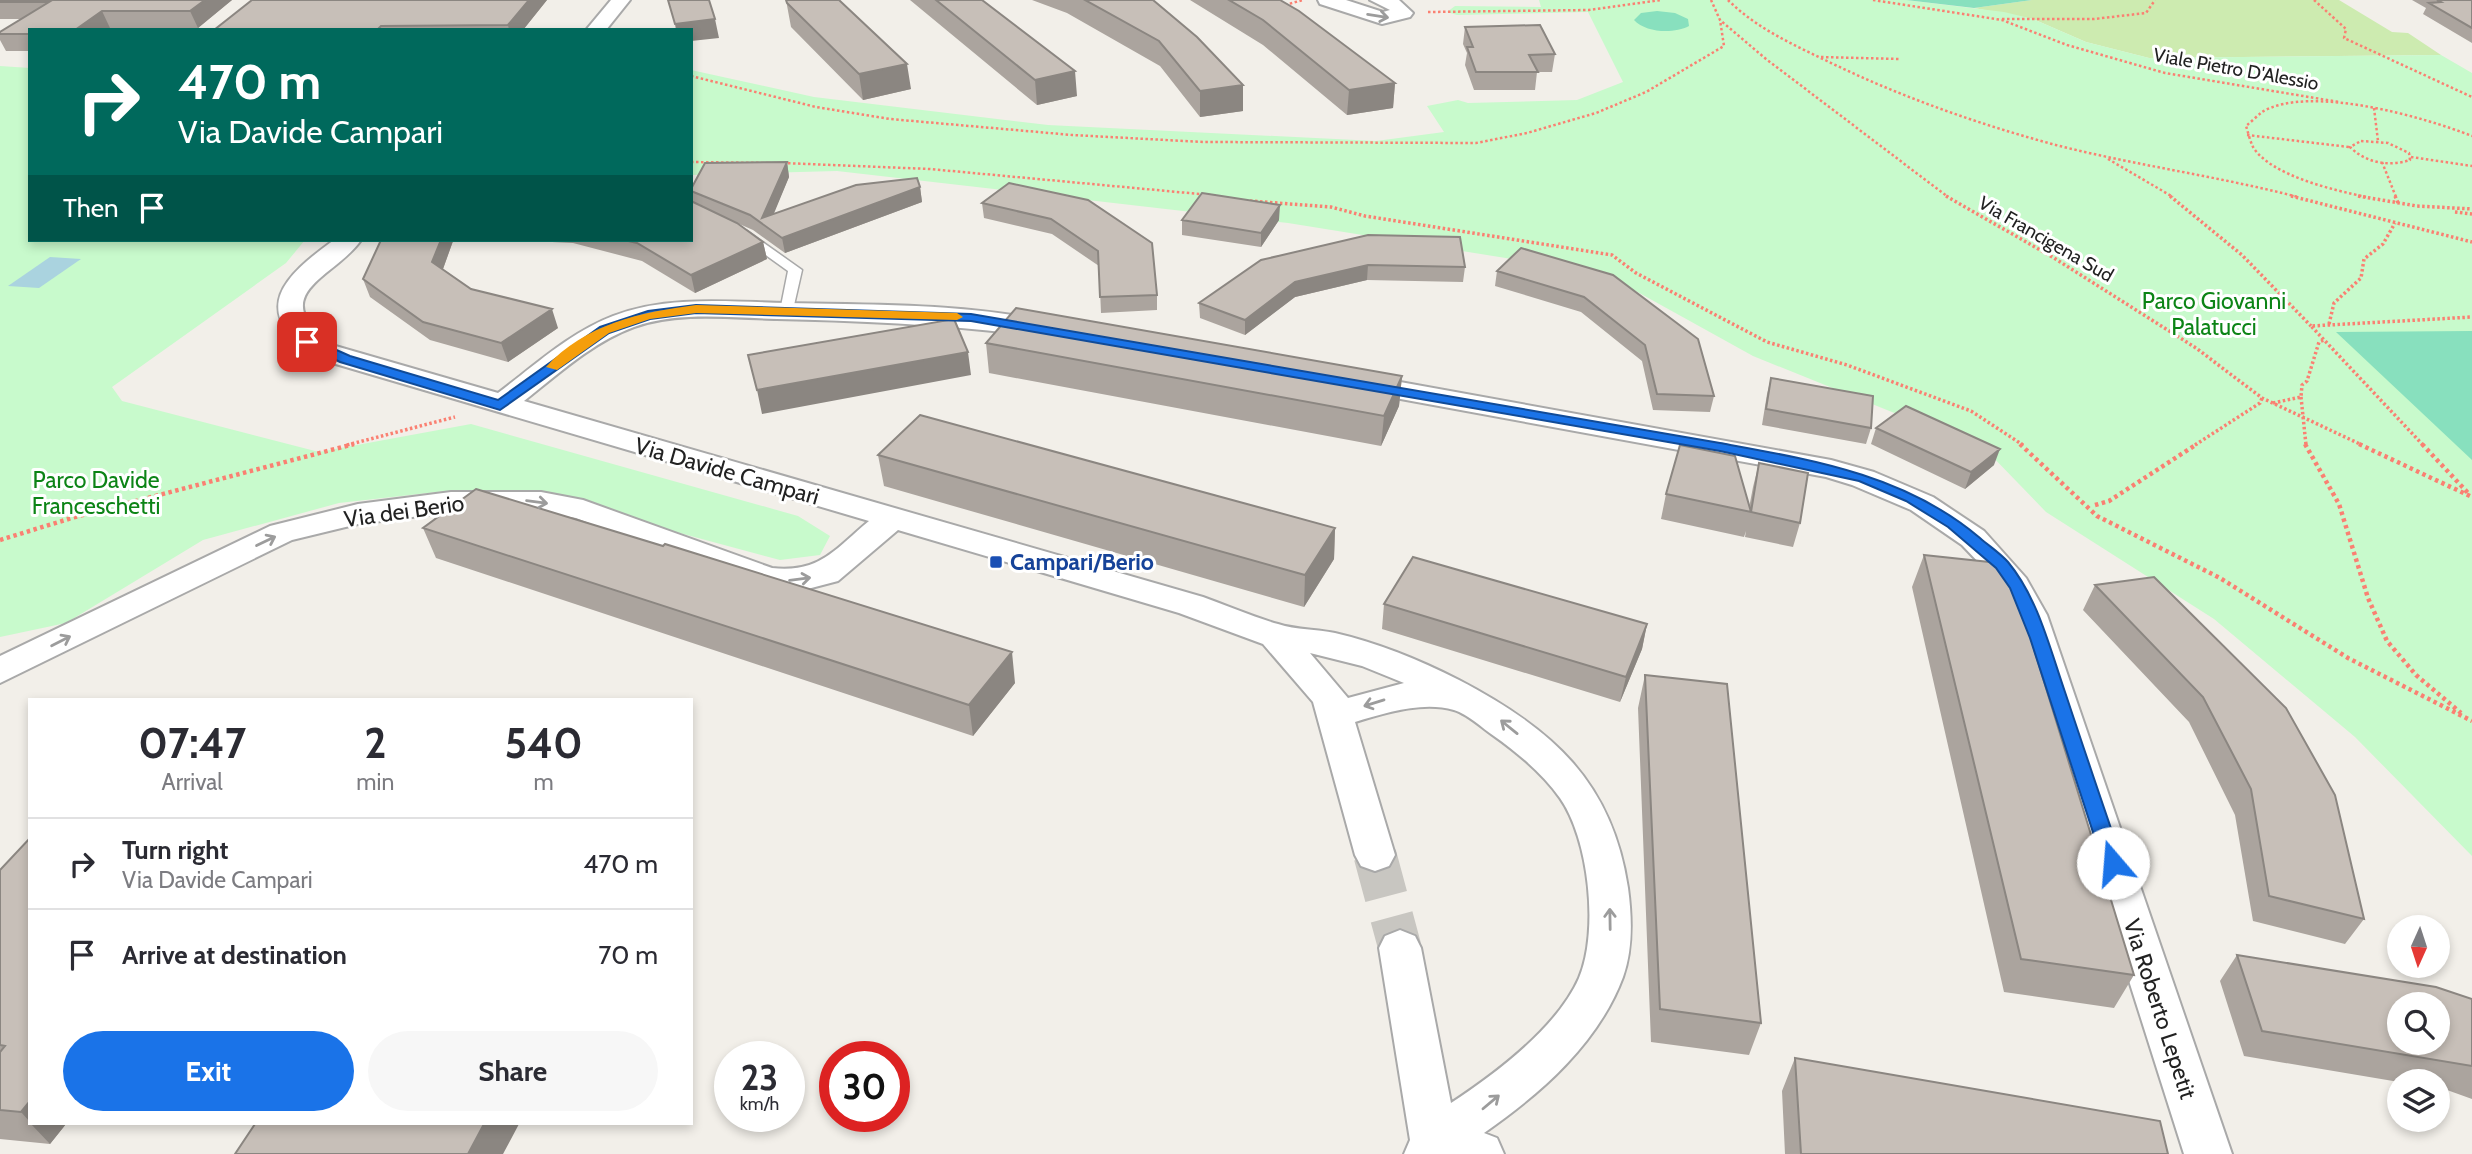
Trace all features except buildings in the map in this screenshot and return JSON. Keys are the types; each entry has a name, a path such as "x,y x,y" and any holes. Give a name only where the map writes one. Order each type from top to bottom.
{"street":[{"path":"596,28 621,0"},
{"path":"1327,0 1382,18 1403,13 1396,5 1380,0"},
{"path":"588,9 593,28"},
{"name":"Via Davide Campari","path":"346,242 316,266 295,292 289,307 290,320 307,342 334,355 1191,605 1275,636 1343,647 1430,681 1487,710 1556,765 1590,815 1605,870 1611,918 1608,960 1588,1004 1544,1056 1484,1109 1431,1147"},
{"path":"500,405 604,330 648,315 696,309 958,317 1073,334"},
{"name":"Via Roberto Lepetit","path":"1328,378 1831,469 1896,490 1925,505 1978,542 2001,564 2018,588 2030,615 2208,1154"},
{"name":"Via dei Berio","path":"0,671 281,533 358,514 451,502 541,502 583,510 767,578 796,581 826,573 892,519"},
{"name":"Via Davide Campari","path":"1275,636 1330,698 1337,714 1375,855"},
{"name":"Via Davide Campari","path":"1337,714 1406,695 1461,697"},
{"path":"1400,948 1431,1147 1480,1154"}],"lane":[{"path":"736,230 795,270 786,311"}],"path":[{"path":"1281,6 1303,0"},
{"path":"1403,13 1589,10 1661,0"},
{"name":"Via Francigena Sud","path":"1711,0 1720,20 1766,59 1940,192 1994,226 2054,258 2196,348 2262,398 2472,497"},
{"path":"1728,0 1746,19 1817,56 1880,87 1939,108 2101,156 2198,173 2472,242"},
{"name":"Viale Pietro D'Alessio","path":"1873,0 1995,19 2023,26 2067,45 2165,74 2350,105"},
{"path":"1995,19 2094,19 2146,13 2155,0"},
{"path":"2314,0 2346,29 2344,38 2472,97"},
{"path":"693,76 853,113 1059,134 1203,142 1476,143 1527,133 1585,116 1646,92 1724,46 1720,20"},
{"path":"1817,56 1899,59"},
{"path":"2246,134 2251,119 2272,108 2306,103 2374,108 2440,123 2472,136"},
{"path":"2374,108 2378,141"},
{"path":"2246,134 2350,147 2364,157 2382,162 2400,163 2411,157"},
{"path":"2246,134 2264,157 2307,180 2367,199 2420,208 2472,212"},
{"path":"2350,147 2361,141 2378,141 2397,146 2411,157 2472,166"},
{"path":"2101,156 2172,194 2237,252 2311,326 2472,497"},
{"path":"693,162 866,164 1217,196"},
{"path":"2382,162 2399,205"},
{"path":"1238,200 1331,207 1365,216 1494,233 1612,255 1636,273 1767,342 1847,365 1972,411 2025,447 2097,516 2220,578 2257,604 2386,679 2470,720"},
{"path":"2329,324 2334,303 2361,278 2364,259 2383,244 2395,223"},
{"path":"2311,326 2472,317"},
{"path":"2324,340 2319,342 2307,381 2302,385 2301,397 2306,415 2304,441 2325,472 2339,502 2381,629 2401,659 2470,720"},
{"path":"2273,403 2301,397"},
{"path":"2095,505 2120,493 2260,403 2262,398"},
{"path":"0,540 75,517 500,405"}],"green space":[{"name":"Parco Giovanni Palatucci","path":"1539,0 1906,0 2004,12 2033,19 2086,42 2149,58 2441,55 2472,73 2472,856 2355,737 2214,619 2046,512 1986,450 1753,356 1605,274 1288,223 837,171 693,175 693,70 814,97 1048,125 1376,141 1444,132 1427,106 1458,100 1468,103 1577,100 1623,82 1588,12 1457,15 1447,12 1455,6 1541,7"},
{"path":"1906,0 2032,0 1974,8"},
{"path":"2032,0 2339,0 2392,32 2408,33 2441,55 2149,58 2086,42 2033,19 1974,8"},
{"path":"1641,13 1675,13 1688,19 1689,26 1660,31 1646,28 1634,20"},
{"name":"Parco Davide Franceschetti","path":"0,66 28,68 28,242 303,242 286,263 112,387 122,401 319,452 471,424 798,516 830,536 820,555 780,560 520,490 446,491 339,503 203,540 66,623 0,637"},
{"path":"2472,331 2472,460 2336,332"}],"water":[{"path":"50,257 81,259 39,288 8,286"}],"tunnel":[{"path":"1375,855 1400,948"}],"slow traffic":[{"path":"553,367 604,330 648,315 696,309 957,317"}],"place":[{"name":"Campari/Berio","path":"996,562"}],"route":[{"path":"307,342 345,359 500,405 604,330 648,315 696,309 919,314 971,318 1124,342 1720,447 1796,461 1864,478 1896,490 1954,523 2001,564 2018,588 2038,638 2113,863"}]}
